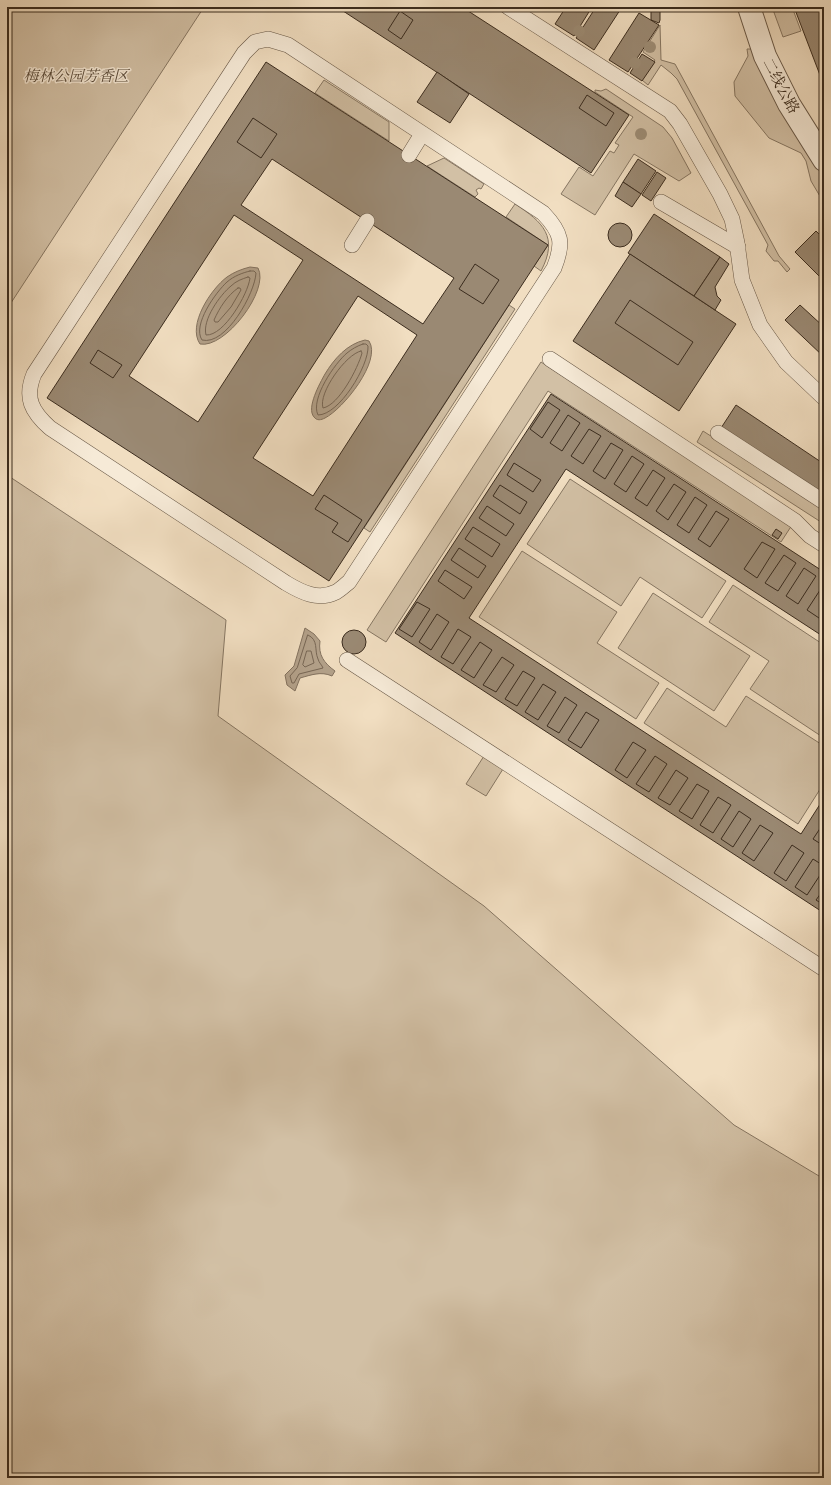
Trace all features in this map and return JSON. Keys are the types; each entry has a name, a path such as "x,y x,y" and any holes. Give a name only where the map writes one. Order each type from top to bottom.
{"street":[{"name":"二线公路","path":"749,7 765,56 789,104 824,160"}],"lane":[{"path":"508,7 670,111 680,124 732,219 738,247 742,280 760,325 786,362 824,398"},
{"path":"268,40 288,45 422,134 543,213 552,223 560,236 560,251 554,268 542,287 348,582 336,592 318,597 302,593 50,428 41,419 34,409 29,394 30,384 34,374 244,53 255,42 268,40"},
{"path":"409,155 422,134"},
{"path":"661,202 738,247"},
{"path":"352,244 367,221"},
{"path":"550,359 796,521 810,536 824,545"},
{"path":"718,433 824,502"},
{"path":"347,660 824,969"}],"green space":[{"name":"梅林公园芳香区","path":"7,7 204,7 7,309"},
{"path":"772,7 792,7 801,31 783,37"},
{"path":"660,25 661,60 675,64 779,256 790,269 787,272 778,261 774,261 766,251 768,245 677,79 661,65 648,85 642,80 655,60 643,52"},
{"path":"747,49 753,49 824,174 824,203 811,181 806,161 801,153 769,138 735,96 734,82 748,56"},
{"path":"324,80 389,122 389,141 315,93"},
{"path":"606,89 663,127 672,138 691,173 679,181 634,154 595,215 561,194 579,167 593,176 610,151 614,153 619,145 615,143 633,117 595,92 595,90 601,91"},
{"path":"444,158 484,184 481,189 479,188 476,190 478,194 475,197 427,166"},
{"path":"515,204 540,224 545,232 548,245 506,217"},
{"path":"548,245 546,259 541,271 534,266"},
{"path":"509,305 515,309 370,532 364,528"},
{"path":"541,362 792,525 781,542 548,391 386,642 367,630"},
{"path":"703,431 824,509 824,524 697,442"},
{"path":"7,475 226,620 218,716 484,906 734,1125 824,1179 824,1478 7,1478"},
{"path":"570,479 726,581 702,618 640,577 621,606 527,544"},
{"path":"522,551 617,612 597,643 659,683 636,719 479,617"},
{"path":"733,585 824,645 824,738 750,689 769,661 709,622"},
{"path":"653,593 750,656 714,711 618,648"},
{"path":"667,688 726,727 746,696 824,746 824,783 798,824 644,723"},
{"path":"484,756 503,769 486,796 466,784"}],"water":[{"path":"250,267 258,268 260,278 258,290 252,303 233,328 210,343 200,344 196,327 208,298 227,277"},
{"path":"365,340 369,341 372,350 366,372 359,384 333,413 324,419 316,419 312,413 313,402 317,389 325,374 342,353 352,345"},
{"path":"305,628 314,634 320,641 321,655 328,665 335,671 332,676 320,674 300,678 295,691 287,685 285,675 294,666"}],"building":[{"path":"249,7 265,7 254,10"},
{"path":"337,7 462,7 629,115 591,173"},
{"path":"566,7 592,7 574,36 555,24"},
{"path":"596,7 622,7 594,50 576,38"},
{"path":"651,7 660,7 659,23 651,20"},
{"path":"794,7 824,7 824,83 823,83"},
{"path":"400,11 413,20 401,39 388,30"},
{"path":"639,13 659,25 628,72 609,60"},
{"path":"642,54 655,62 642,81 630,73"},
{"path":"266,62 548,245 329,581 47,398","holes":["272,159 454,278 423,324 241,205","234,215 303,260 198,422 129,376","358,296 417,335 313,496 253,458"]},
{"path":"437,72 469,94 450,123 417,102"},
{"path":"587,95 614,113 606,126 579,108"},
{"path":"253,118 277,134 261,158 237,142"},
{"path":"638,159 656,171 641,194 623,182"},
{"path":"657,172 666,178 651,201 642,195"},
{"path":"623,182 641,194 632,207 615,196"},
{"path":"654,214 720,257 694,296 628,253"},
{"path":"620,223 628,227 632,235 628,243 620,247 612,243 608,235 612,227"},
{"path":"816,231 824,239 824,281 795,252"},
{"path":"630,254 736,324 679,411 573,341"},
{"path":"720,257 729,264 715,287 717,296 721,300 715,310 694,296"},
{"path":"475,264 499,280 483,304 459,289"},
{"path":"630,300 693,342 678,365 615,323"},
{"path":"800,305 824,327 824,357 785,320"},
{"path":"98,350 122,365 113,378 90,363"},
{"path":"551,394 824,572 824,637 566,469 469,618 801,834 824,798 824,913 395,633"},
{"path":"548,402 560,410 542,438 530,429"},
{"path":"736,405 824,464 824,496 721,428"},
{"path":"568,415 580,423 562,451 550,443"},
{"path":"589,429 601,436 583,464 571,456"},
{"path":"611,443 623,450 605,479 593,471"},
{"path":"632,456 644,464 626,492 614,484"},
{"path":"514,463 541,480 533,492 507,475"},
{"path":"653,470 665,478 647,506 635,498"},
{"path":"674,484 686,492 668,520 656,511"},
{"path":"500,485 527,502 520,514 493,496"},
{"path":"324,495 362,520 348,542 332,532 338,523 315,509"},
{"path":"695,497 707,505 689,533 677,525"},
{"path":"487,506 514,524 506,536 479,518"},
{"path":"716,511 729,519 710,547 698,539"},
{"path":"473,527 500,544 492,557 465,539"},
{"path":"776,529 782,533 778,539 772,535"},
{"path":"762,542 775,549 757,578 744,569"},
{"path":"459,548 486,566 478,578 451,560"},
{"path":"784,555 796,563 778,591 765,583"},
{"path":"804,568 816,576 798,604 786,596"},
{"path":"445,570 472,587 464,599 438,581"},
{"path":"824,584 824,611 819,618 807,610"},
{"path":"417,602 430,609 412,637 399,629"},
{"path":"437,614 449,622 431,650 419,642"},
{"path":"458,629 471,637 453,664 441,657"},
{"path":"354,630 362,634 366,642 362,650 354,654 346,650 342,642 346,634"},
{"path":"480,642 492,650 474,678 461,670"},
{"path":"502,657 514,665 496,692 483,685"},
{"path":"523,671 535,678 517,706 505,699"},
{"path":"543,684 556,692 538,720 525,712"},
{"path":"565,697 577,705 559,733 547,726"},
{"path":"586,712 599,720 581,748 568,740"},
{"path":"633,742 646,750 627,778 615,770"},
{"path":"655,756 667,764 649,792 636,784"},
{"path":"676,770 688,778 670,805 658,798"},
{"path":"697,784 709,791 692,819 679,811"},
{"path":"718,797 731,805 713,833 700,825"},
{"path":"739,811 751,819 733,847 721,839"},
{"path":"760,825 773,833 754,861 742,853"},
{"path":"821,827 824,829 824,846 813,839"},
{"path":"792,845 804,853 786,881 774,873"},
{"path":"813,859 824,866 824,869 807,895 795,887"},
{"path":"824,889 824,905 816,900"}]}
